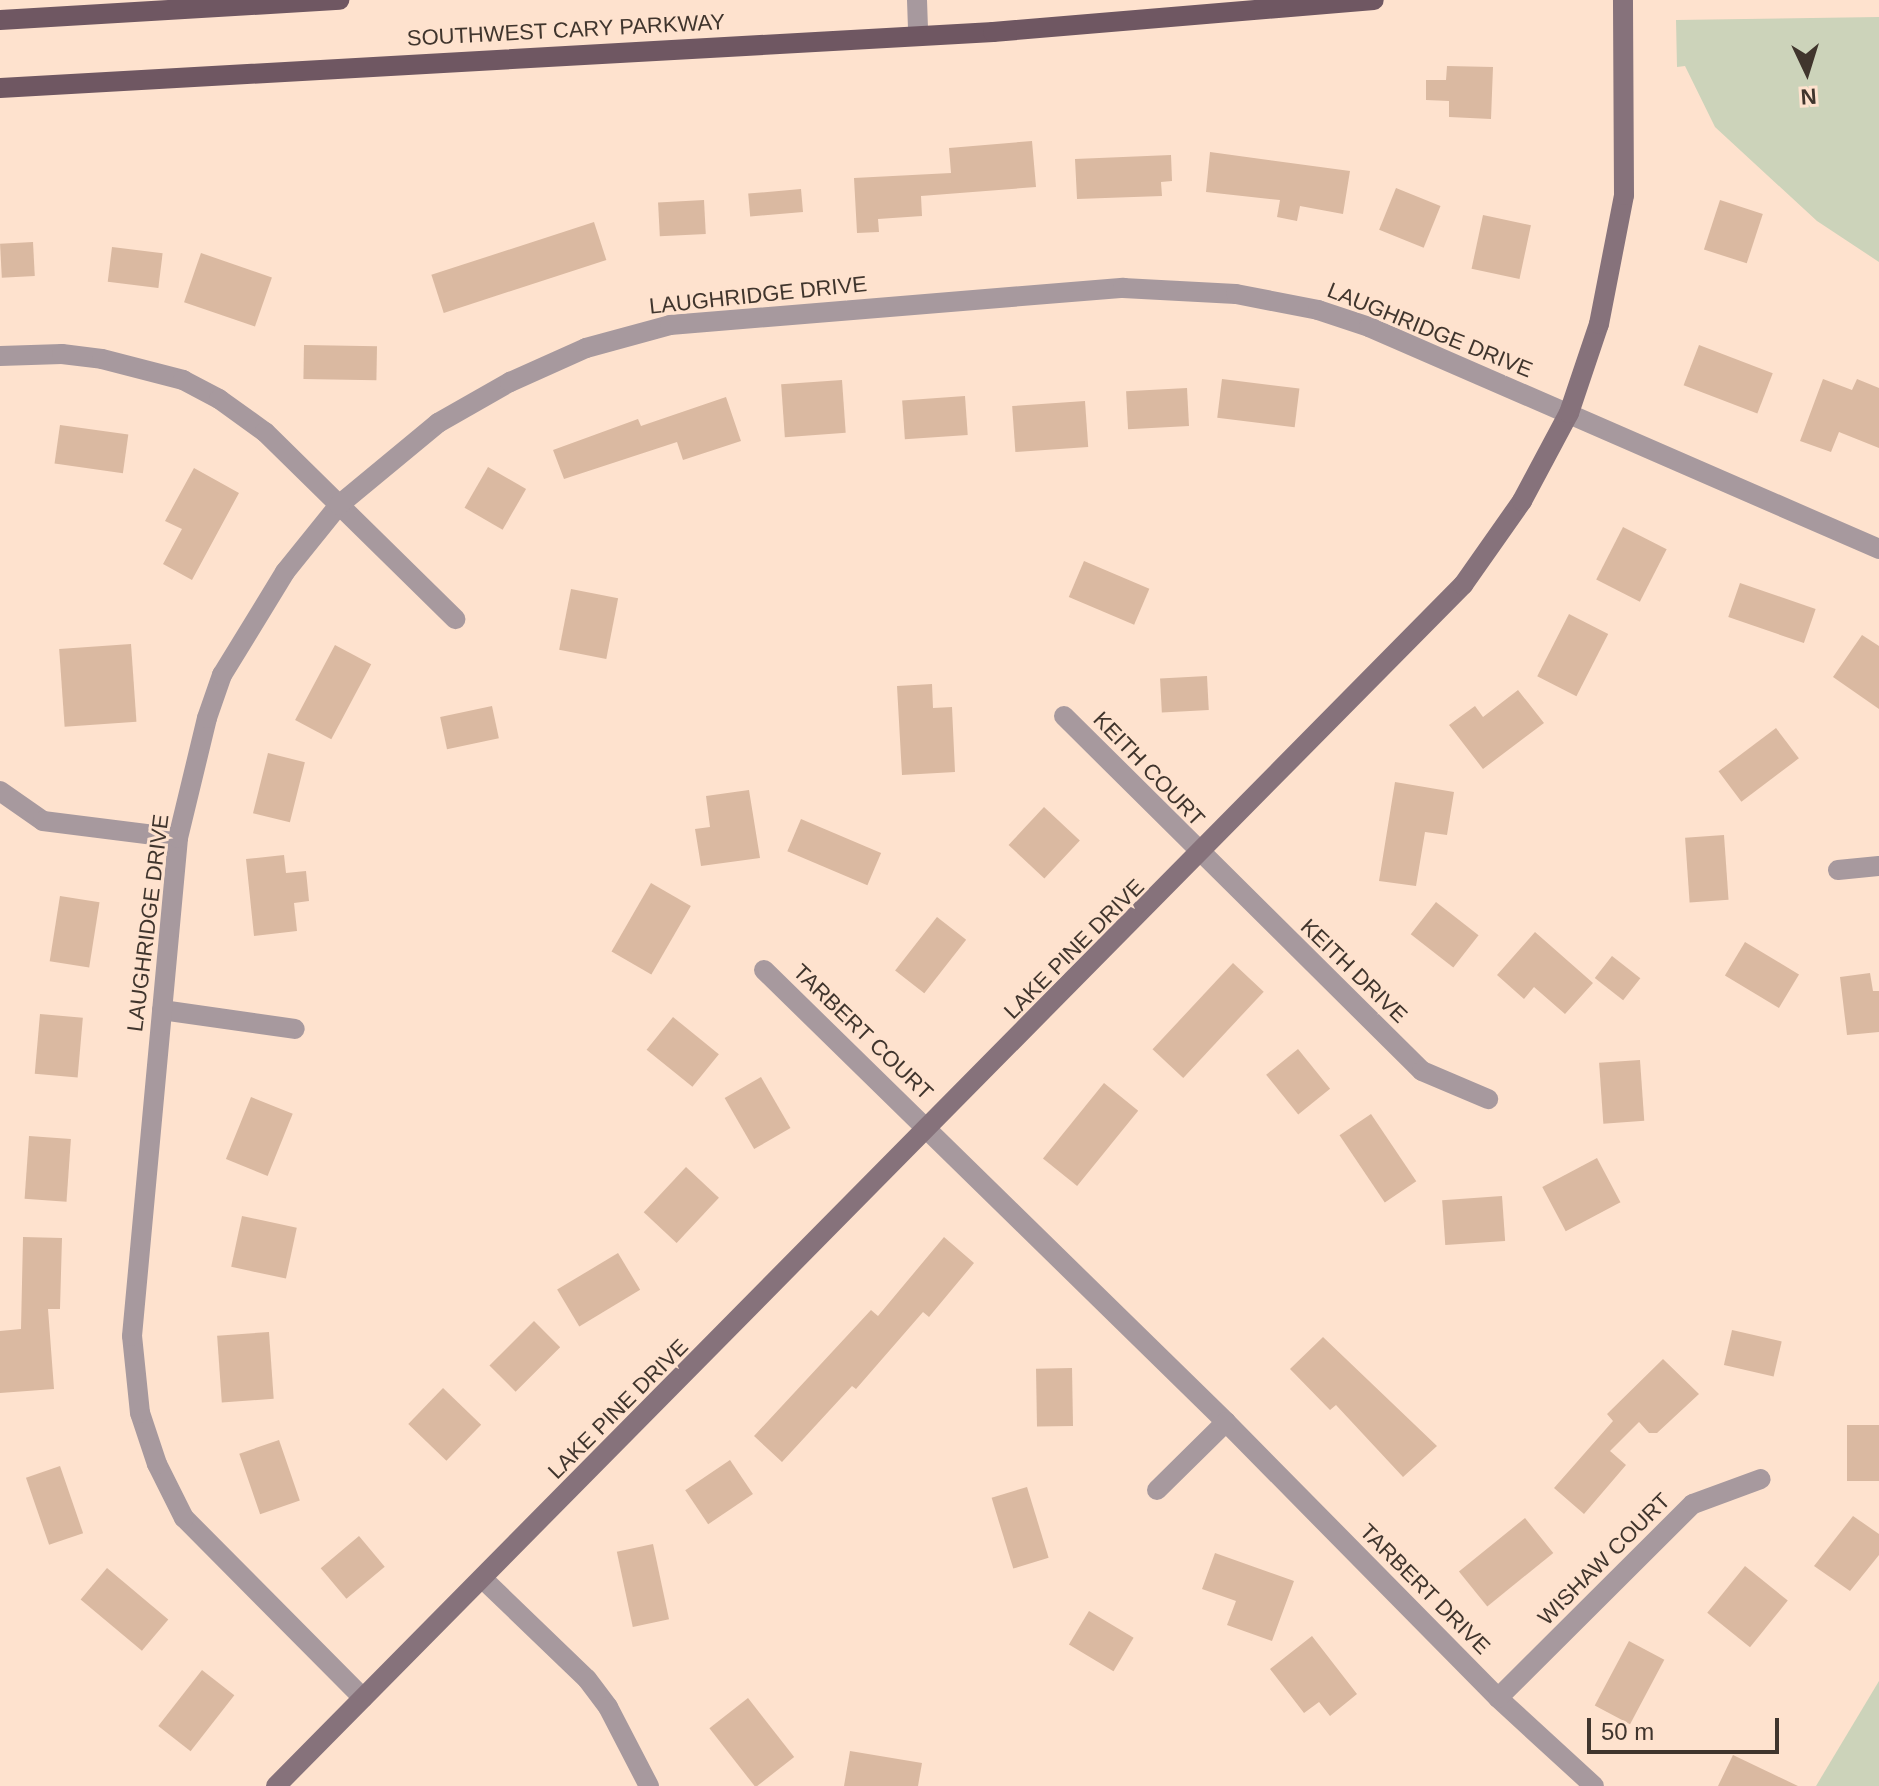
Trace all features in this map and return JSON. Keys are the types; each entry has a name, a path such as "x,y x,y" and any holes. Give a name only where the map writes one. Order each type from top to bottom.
{"main road":[{"path":"0,20 339,0"},
{"name":"SOUTHWEST CARY PARKWAY","path":"0,88 918,35 1374,0"}],"street":[{"path":"917,0 918,35"},
{"name":"LAKE PINE DRIVE","path":"276,1786 1200,855 1463,585 1522,501 1569,413 1602,310 1624,195 1623,0"},
{"name":"LAUGHRIDGE DRIVE","path":"363,1698 184,1518 157,1464 140,1413 132,1336 178,838 222,675 285,572 339,505 438,423 473,402 586,348 626,336 749,316 1123,288 1277,300 1369,327 1879,549"},
{"path":"0,356 89,357 183,380 265,432 455,619"},
{"name":"KEITH COURT","path":"1064,716 1200,855"},
{"path":"0,791 43,821 178,838"},
{"name":"KEITH DRIVE","path":"1200,855 1422,1071 1488,1099"},
{"path":"1838,870 1879,866"},
{"name":"TARBERT COURT","path":"764,970 929,1129"},
{"path":"162,1010 295,1029"},
{"name":"TARBERT DRIVE","path":"929,1129 1226,1422 1498,1698 1594,1786"},
{"path":"1157,1490 1226,1422"},
{"name":"WISHAW COURT","path":"1498,1698 1693,1504 1761,1479"},
{"path":"483,1579 587,1679 608,1707 649,1786"}],"green space":[{"path":"1879,17 1879,262 1817,221 1715,127 1685,66 1677,67 1676,20"},
{"path":"1879,1681 1879,1786 1816,1786"}],"building":[{"path":"1447,66 1493,67 1491,119 1449,117 1449,101 1426,100 1426,80 1446,80"},
{"path":"1032,141 1036,187 921,196 922,216 878,219 879,232 857,233 854,178 951,173 949,148"},
{"path":"1210,152 1350,171 1343,214 1300,206 1297,221 1277,217 1280,200 1206,192"},
{"path":"1171,155 1172,181 1161,182 1162,196 1077,199 1075,159"},
{"path":"1396,188 1441,206 1424,248 1379,230"},
{"path":"801,189 803,212 750,217 748,194"},
{"path":"704,200 706,234 660,236 658,202"},
{"path":"1720,200 1763,214 1747,263 1704,249"},
{"path":"1483,215 1531,225 1519,279 1472,269"},
{"path":"594,222 606,260 444,313 431,275"},
{"path":"33,242 35,276 2,278 0,244"},
{"path":"112,247 163,253 158,288 108,282"},
{"path":"201,253 272,277 255,327 184,302"},
{"path":"304,345 377,346 376,380 303,379"},
{"path":"1699,345 1773,373 1757,413 1684,385"},
{"path":"1222,379 1299,389 1295,427 1217,418"},
{"path":"1823,379 1852,390 1857,379 1879,388 1879,448 1839,432 1831,452 1800,441"},
{"path":"842,380 846,433 785,437 781,384"},
{"path":"1187,388 1189,426 1128,429 1126,391"},
{"path":"965,396 968,435 905,439 902,400"},
{"path":"726,397 741,441 683,460 677,442 564,479 553,450 638,419 641,426"},
{"path":"1085,401 1088,447 1015,452 1012,406"},
{"path":"60,425 128,435 123,473 55,464"},
{"path":"488,467 526,489 503,530 464,508"},
{"path":"194,468 239,493 192,580 163,564 182,529 165,521"},
{"path":"1623,527 1667,549 1640,602 1596,580"},
{"path":"1084,561 1149,589 1134,625 1069,597"},
{"path":"1740,583 1816,609 1804,643 1728,617"},
{"path":"571,589 618,598 606,659 559,650"},
{"path":"1569,614 1608,634 1576,696 1537,676"},
{"path":"1862,635 1879,646 1879,709 1833,677"},
{"path":"131,644 136,722 65,727 59,649"},
{"path":"335,645 371,664 331,739 295,720"},
{"path":"1207,676 1209,710 1162,712 1160,678"},
{"path":"932,684 933,708 952,707 955,772 902,775 897,686"},
{"path":"1518,690 1544,723 1483,769 1449,725 1475,706 1483,717"},
{"path":"492,706 499,738 447,749 440,717"},
{"path":"1776,728 1799,758 1741,802 1718,771"},
{"path":"268,753 305,762 290,822 253,813"},
{"path":"1395,782 1454,792 1447,835 1425,832 1416,886 1379,881"},
{"path":"749,790 760,858 701,866 695,829 710,827 706,796"},
{"path":"1044,807 1080,840 1044,878 1009,845"},
{"path":"801,819 881,853 867,885 787,851"},
{"path":"1724,835 1729,900 1690,903 1685,838"},
{"path":"284,855 286,873 306,871 309,901 294,903 297,931 254,936 246,859"},
{"path":"651,883 691,906 651,974 612,951"},
{"path":"60,896 100,902 89,967 50,961"},
{"path":"1436,902 1479,935 1453,968 1411,934"},
{"path":"937,917 966,940 924,993 895,971"},
{"path":"1535,932 1593,983 1565,1014 1534,987 1524,999 1497,975"},
{"path":"1745,942 1799,974 1779,1008 1725,975"},
{"path":"1612,956 1640,978 1623,1000 1595,978"},
{"path":"1233,963 1264,992 1183,1078 1153,1049"},
{"path":"1870,973 1873,991 1879,991 1879,1032 1847,1035 1840,977"},
{"path":"40,1014 83,1018 78,1078 35,1074"},
{"path":"673,1017 719,1054 692,1087 647,1050"},
{"path":"1298,1049 1330,1089 1298,1114 1266,1075"},
{"path":"1640,1060 1644,1121 1603,1124 1599,1063"},
{"path":"761,1077 791,1128 754,1149 725,1098"},
{"path":"1104,1083 1138,1111 1077,1186 1043,1158"},
{"path":"251,1097 293,1114 268,1176 226,1159"},
{"path":"1371,1114 1416,1181 1385,1202 1339,1135"},
{"path":"29,1136 71,1139 67,1202 25,1199"},
{"path":"1597,1158 1620,1202 1566,1231 1542,1187"},
{"path":"686,1167 719,1198 677,1243 644,1212"},
{"path":"1502,1196 1505,1241 1445,1245 1442,1200"},
{"path":"242,1216 297,1228 286,1279 231,1267"},
{"path":"23,1237 62,1238 60,1309 48,1309 54,1389 0,1393 0,1331 21,1329"},
{"path":"944,1237 974,1263 929,1317 923,1312 856,1389 852,1386 782,1462 754,1436 871,1310 878,1316"},
{"path":"618,1253 640,1290 579,1326 557,1290"},
{"path":"534,1321 560,1347 516,1392 489,1366"},
{"path":"1732,1330 1782,1341 1774,1377 1724,1365"},
{"path":"269,1332 274,1399 222,1402 217,1336"},
{"path":"1323,1337 1437,1446 1403,1477 1336,1405 1330,1410 1290,1369"},
{"path":"1663,1359 1699,1394 1657,1433 1649,1433 1639,1422 1610,1451 1626,1465 1584,1514 1554,1488 1613,1421 1607,1414"},
{"path":"1072,1368 1073,1426 1037,1427 1036,1369"},
{"path":"443,1388 481,1425 446,1461 408,1424"},
{"path":"1847,1425 1879,1425 1879,1481 1847,1481"},
{"path":"279,1440 300,1501 260,1514 239,1454"},
{"path":"730,1460 753,1494 708,1524 685,1490"},
{"path":"60,1466 83,1533 49,1545 26,1478"},
{"path":"1027,1487 1049,1558 1013,1569 992,1498"},
{"path":"1853,1516 1879,1534 1879,1555 1850,1591 1814,1566"},
{"path":"1525,1518 1553,1553 1487,1606 1459,1571"},
{"path":"359,1536 385,1567 346,1599 321,1568"},
{"path":"653,1544 669,1619 633,1627 617,1552"},
{"path":"1215,1553 1294,1581 1272,1641 1227,1625 1236,1601 1202,1589"},
{"path":"1745,1566 1788,1601 1750,1647 1707,1613"},
{"path":"107,1568 168,1619 142,1651 81,1599"},
{"path":"1089,1611 1134,1638 1113,1671 1069,1644"},
{"path":"1312,1636 1357,1694 1330,1716 1319,1702 1304,1713 1270,1669"},
{"path":"1629,1641 1664,1660 1630,1724 1595,1705"},
{"path":"202,1670 234,1695 191,1751 158,1726"},
{"path":"748,1698 794,1757 755,1786 709,1728"},
{"path":"850,1751 922,1763 918,1786 844,1786"},
{"path":"1733,1755 1798,1786 1718,1786"}]}
